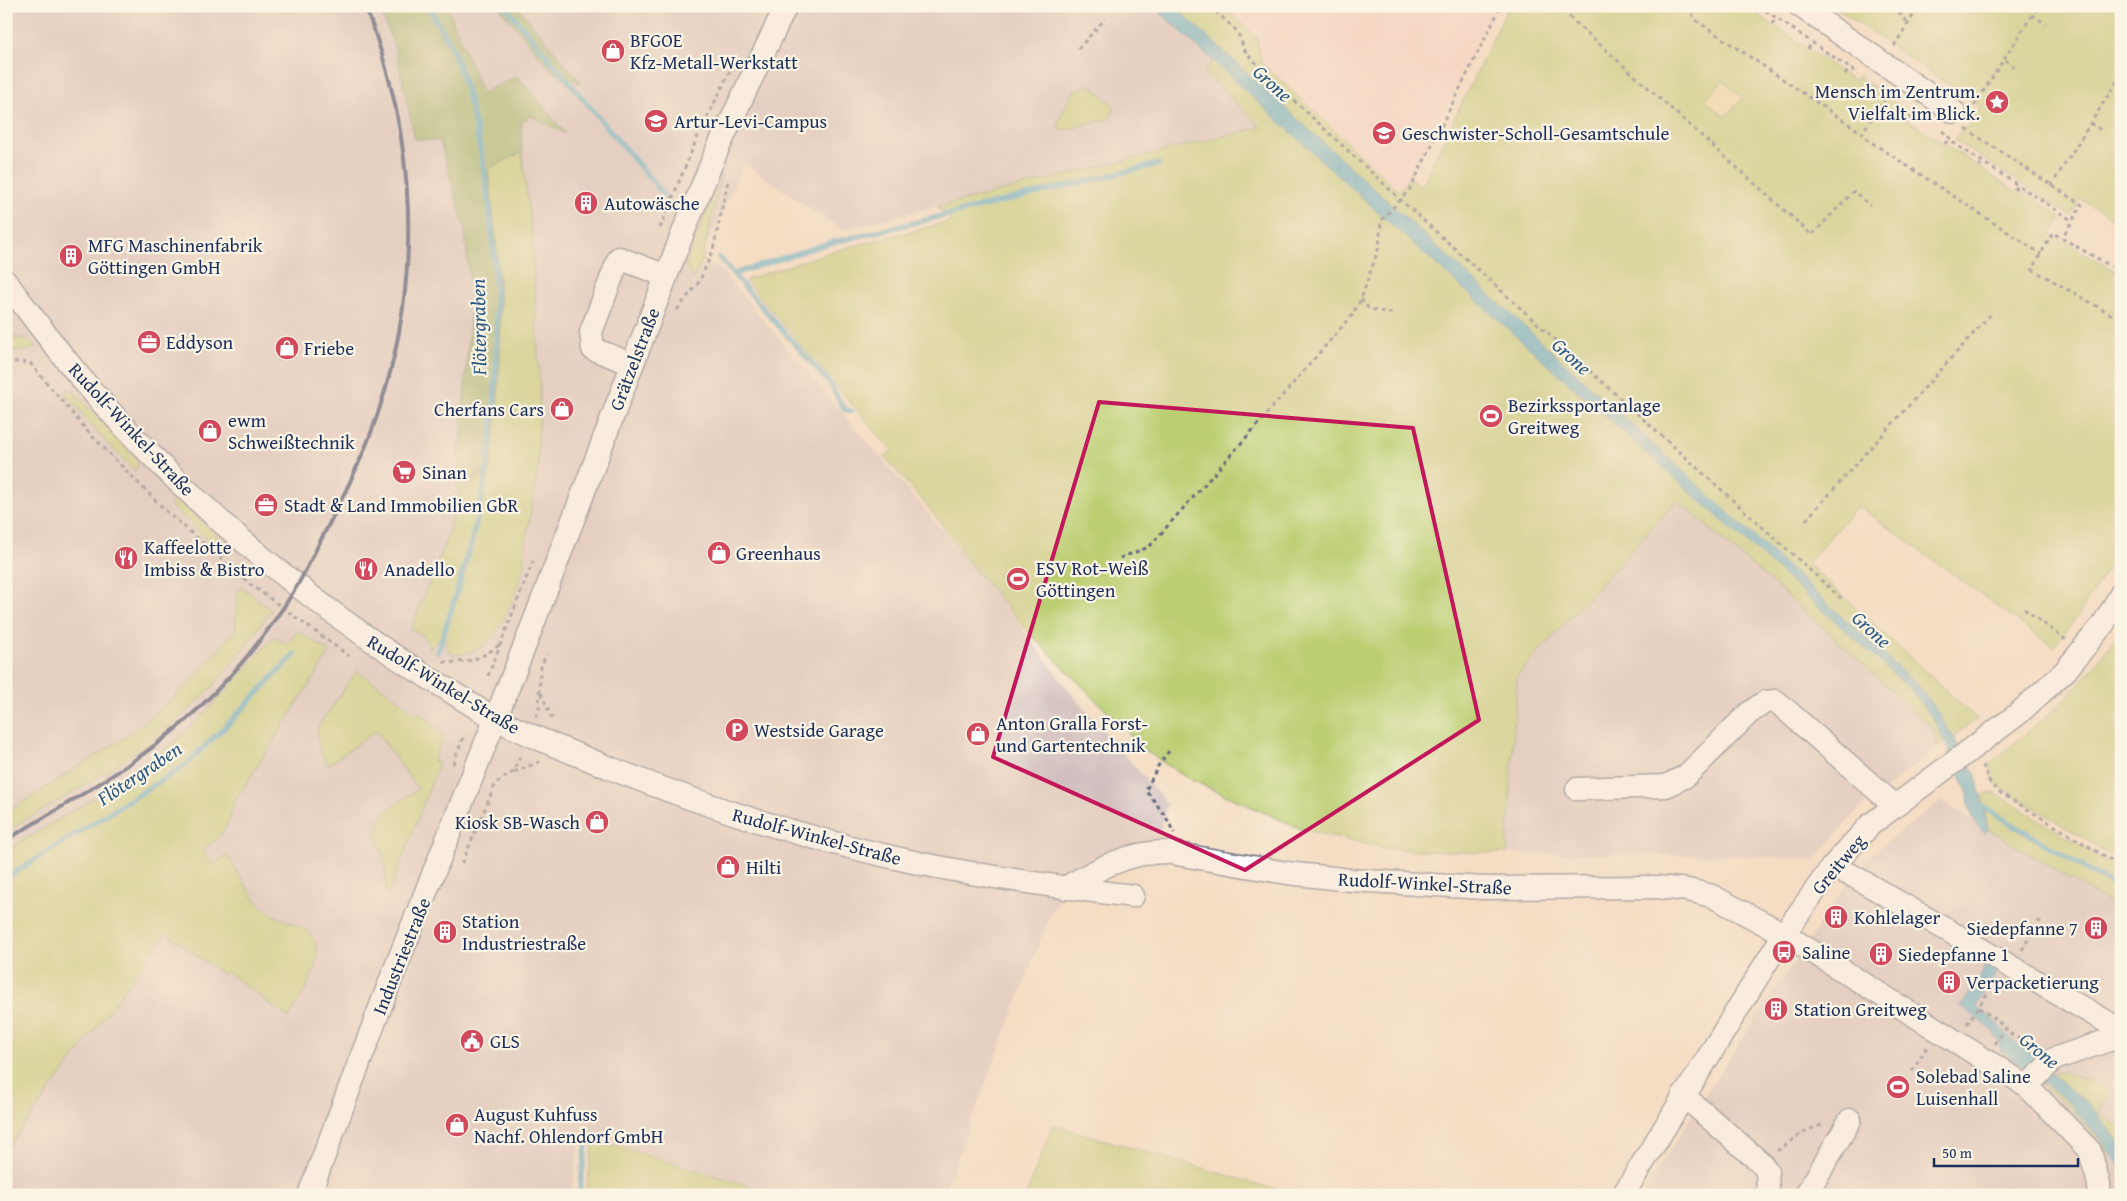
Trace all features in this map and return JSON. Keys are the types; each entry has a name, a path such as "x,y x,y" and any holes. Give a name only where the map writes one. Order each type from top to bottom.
{"street":[{"path":"1800,6 1957,116"},
{"name":"Grätzelstraße","path":"496,718 666,276 717,150 794,14"},
{"path":"632,364 593,349 591,332 619,258 666,276"},
{"name":"Rudolf-Winkel-Straße","path":"6,282 13,306 48,338 113,415 214,515 297,586 384,650 496,718 529,735 677,795 800,834 909,861 1065,888 1133,896"},
{"name":"Greitweg","path":"1623,1195 1784,934 1832,867 1870,825 2025,708 2065,671 2104,622 2121,594"},
{"path":"1577,789 1666,786 1686,776 1749,714 1765,702 1776,701 1895,806"},
{"name":"Industriestraße","path":"309,1195 391,979 496,718"},
{"name":"Rudolf-Winkel-Straße","path":"1065,888 1127,858 1147,853 1170,852 1287,873 1406,885 1532,889 1657,887 1688,890 1722,900 1784,934 2027,1086 2090,1151 2099,1184 2099,1195"},
{"path":"1832,867 1853,876 2121,1030"},
{"path":"2027,1086 2051,1062 2121,1036"},
{"path":"1683,1095 1761,1163 1767,1171 1768,1191"},
{"path":"1806,1195 1850,1120"}],"path":[{"path":"794,14 810,6"},
{"path":"1210,6 1237,31 1246,53 1402,200 1842,599"},
{"path":"1120,558 1149,547 1333,339 1352,314 1361,299 1378,247 1381,222 1410,189 1501,6"},
{"path":"1557,6 1812,236 1854,191 1870,206"},
{"path":"1695,6 1692,13 1694,19 1862,133 1868,140 2041,254"},
{"path":"1759,6 1857,73"},
{"path":"1894,6 1908,23"},
{"path":"1862,133 1888,94 1883,63 1919,6"},
{"path":"1945,144 1950,137 1957,116 1980,100 2038,6"},
{"path":"2032,16 2046,24"},
{"path":"1772,24 1776,18"},
{"path":"1078,49 1105,19"},
{"path":"1808,49 1812,42"},
{"path":"2004,60 2018,69"},
{"path":"1845,75 1850,68"},
{"path":"2051,186 2120,77"},
{"path":"1881,89 1895,98"},
{"path":"1908,107 1921,116"},
{"path":"1909,120 1914,112"},
{"path":"1957,116 1965,128 2082,205 2062,238"},
{"path":"2090,123 2101,130"},
{"path":"1935,126 1950,137 1952,142 2073,221"},
{"path":"1979,167 1983,162"},
{"path":"675,313 699,282 713,250 730,174"},
{"path":"2014,190 2018,185"},
{"path":"2121,272 2081,251 2053,233 2032,269 2121,320"},
{"path":"1361,299 1369,309 1395,314"},
{"path":"1806,520 1991,314"},
{"path":"6,361 30,363 90,434 164,509 250,584 349,656"},
{"path":"2024,609 2081,651"},
{"path":"441,662 462,663 482,657 500,644"},
{"path":"529,735 539,709 540,670 548,648"},
{"path":"540,692 551,718 557,725"},
{"path":"1973,748 1993,786 2121,866"},
{"path":"1169,751 1158,766 1146,790 1166,817 1176,835 1170,852"},
{"path":"2030,936 2039,921 2044,924"},
{"path":"1971,1019 2006,964"},
{"path":"1979,1008 1997,1020 2011,1034 2051,1062"},
{"path":"1996,1042 2006,1028"},
{"path":"1912,1071 1938,1030"},
{"path":"1761,1163 1799,1134 1812,1127 1850,1120"}],"highlighted area":[{"path":"1099,402 1413,428 1479,720 1245,870 993,757"}],"shaded area":[{"path":"6,6 1153,6 1212,60 1206,73 1262,127 841,230 744,163 698,264 719,268 965,557 1010,612 1067,688 1167,804 1158,840 1122,847 1086,866 1052,910 943,1195 779,1195 581,1133 571,1195 6,1195"},
{"name":"Geschwister-Scholl-Gesamtschule","path":"1223,6 1497,6 1410,177 1399,191 1262,63 1256,36"},
{"path":"1677,500 1820,625 1934,730 1938,747 1860,808 1814,860 1765,856 1507,853 1517,676"},
{"path":"1941,801 2121,910 2121,1195 1642,1195 1700,1102 1845,886 1873,852"}],"green space":[{"path":"379,6 447,6 482,93 517,76 565,133 530,116 521,122 522,152 488,169 500,308 499,369 495,424 491,465 456,500 471,307 465,229 440,141 415,139 396,52"},
{"path":"498,6 517,6 581,83 553,72"},
{"name":"Bezirkssportanlage Greitweg","path":"1153,6 1223,6 1256,36 1262,63 1399,191 1410,177 1421,187 1509,6 1749,6 1756,13 1854,81 1858,76 1909,112 1905,118 2023,196 2026,192 2061,217 2051,234 2121,274 2121,544 2098,584 2073,623 2054,647 1858,506 1807,563 1977,719 1938,747 1934,730 1820,625 1677,500 1517,676 1507,853 1384,848 1301,829 1187,778 1146,751 1022,625 965,557 934,514 885,457 892,451 745,280 830,252 952,221 937,207 1261,127 1205,73 1212,60"},
{"path":"1833,6 2121,6 2121,223 2081,199 2071,216 1954,140 1961,130 1968,126 1980,106"},
{"path":"1091,85 1114,106 1114,112 1109,119 1060,131 1058,122 1074,91"},
{"path":"522,152 532,238 540,392 538,467 523,560 526,562 507,614 492,638 482,646 467,653 456,655 448,652 446,640 441,636 430,649 424,636 411,629 448,536 456,500 491,465 498,397 500,308 494,215 488,169"},
{"path":"721,176 702,261 693,278 686,267 688,258"},
{"path":"6,337 25,339 36,347 25,351 6,349"},
{"path":"69,390 74,392 139,462 135,471 103,439 65,393"},
{"path":"177,499 230,548 226,556 170,505"},
{"path":"242,587 271,610 214,685 192,707 149,743 78,789 6,832 6,813 125,737 167,704 193,679 235,630 237,593"},
{"path":"298,631 330,652 233,804 230,819 224,830 203,850 213,865 227,855 264,909 272,915 302,928 312,937 317,947 314,971 289,1018 227,972 224,975 166,933 6,1150 6,851 101,794 155,757 203,715 273,637 287,644"},
{"path":"2121,631 2121,861 2000,787 1994,782 1989,764 2058,707 2086,676"},
{"path":"357,671 402,702 416,715 419,712 444,735 433,761 439,763 389,894 386,893 386,871 382,850 376,836 378,826 386,811 418,789 376,731 328,765 320,751 317,736 319,725"},
{"path":"1995,793 2121,870 2121,910 1988,829 1982,795"},
{"path":"2064,1072 2092,1081 2112,1091 2098,1113 2121,1127 2121,1146 2108,1157 2073,1111 2042,1085 2054,1073"},
{"path":"1053,1125 1295,1195 1026,1195"},
{"path":"594,1139 779,1195 585,1195"}],"sand":[{"path":"1723,80 1743,98 1725,117 1705,100"}],"water":[{"path":"1153,6 1174,6 1920,688 1941,717 1976,775 1988,829 1985,833 1972,815 1968,794 1932,717 1908,687 1381,215"},
{"path":"1988,963 1999,968 1976,1007 1996,1022 2009,1037 2039,1060 2052,1075 2090,1105 2121,1146 2121,1169 2104,1144 2067,1101 2000,1050 1999,1043 1992,1031 1961,1007"}],"waterway":[{"name":"Flötergraben","path":"428,6 455,56 481,152 489,204 496,310 496,363 493,414 484,486 467,558 438,652"},
{"path":"505,6 664,195"},
{"path":"719,257 733,274 826,244 1158,164"},
{"path":"733,274 830,384 844,409 851,411"},
{"name":"Flötergraben","path":"6,878 184,766 227,725 295,654"},
{"path":"1979,804 2121,890"},
{"path":"579,1195 586,1146"}],"railway":[{"path":"6,840 82,795 155,745 200,707 240,665 265,634 297,586 361,457 378,413 392,363 402,312 407,260 408,209 404,157 395,106 382,56 365,6"}],"place":[{"name":"BFGOE Kfz-Metall-Werkstatt","path":"613,51"},
{"name":"Mensch im Zentrum. Vielfalt im Blick.","path":"1997,102"},
{"name":"Artur-Levi-Campus","path":"656,121"},
{"name":"Geschwister-Scholl-Gesamtschule","path":"1384,133"},
{"name":"Autowäsche","path":"586,203"},
{"name":"MFG Maschinenfabrik Göttingen GmbH","path":"71,256"},
{"name":"Eddyson","path":"149,342"},
{"name":"Friebe","path":"287,348"},
{"name":"Cherfans Cars","path":"562,409"},
{"name":"Bezirkssportanlage Greitweg","path":"1491,416"},
{"name":"ewm Schweißtechnik","path":"210,431"},
{"name":"Sinan","path":"404,472"},
{"name":"Stadt & Land Immobilien GbR","path":"266,505"},
{"name":"Greenhaus","path":"719,553"},
{"name":"Kaffeelotte Imbiss & Bistro","path":"126,558"},
{"name":"Anadello","path":"366,569"},
{"name":"ESV Rot–Weìß Göttingen","path":"1018,579"},
{"name":"Westside Garage","path":"737,730"},
{"name":"Anton Gralla Forst- und Gartentechnik","path":"978,734"},
{"name":"Kiosk SB-Wasch","path":"597,822"},
{"name":"Hilti","path":"728,867"},
{"name":"Kohlelager","path":"1836,917"},
{"name":"Siedepfanne 7","path":"2096,928"},
{"name":"Station Industriestraße","path":"445,932"},
{"name":"Saline","path":"1784,952"},
{"name":"Siedepfanne 1","path":"1881,954"},
{"name":"Verpacketierung","path":"1949,982"},
{"name":"Station Greitweg","path":"1776,1009"},
{"name":"GLS","path":"472,1041"},
{"name":"Solebad Saline Luisenhall","path":"1898,1087"},
{"name":"August Kuhfuss Nachf. Ohlendorf GmbH","path":"457,1125"}],"water label":[{"name":"Grone","path":"1273,83"},
{"name":"Grone","path":"1572,356"},
{"name":"Grone","path":"1872,629"},
{"name":"Grone","path":"2040,1050"}]}
